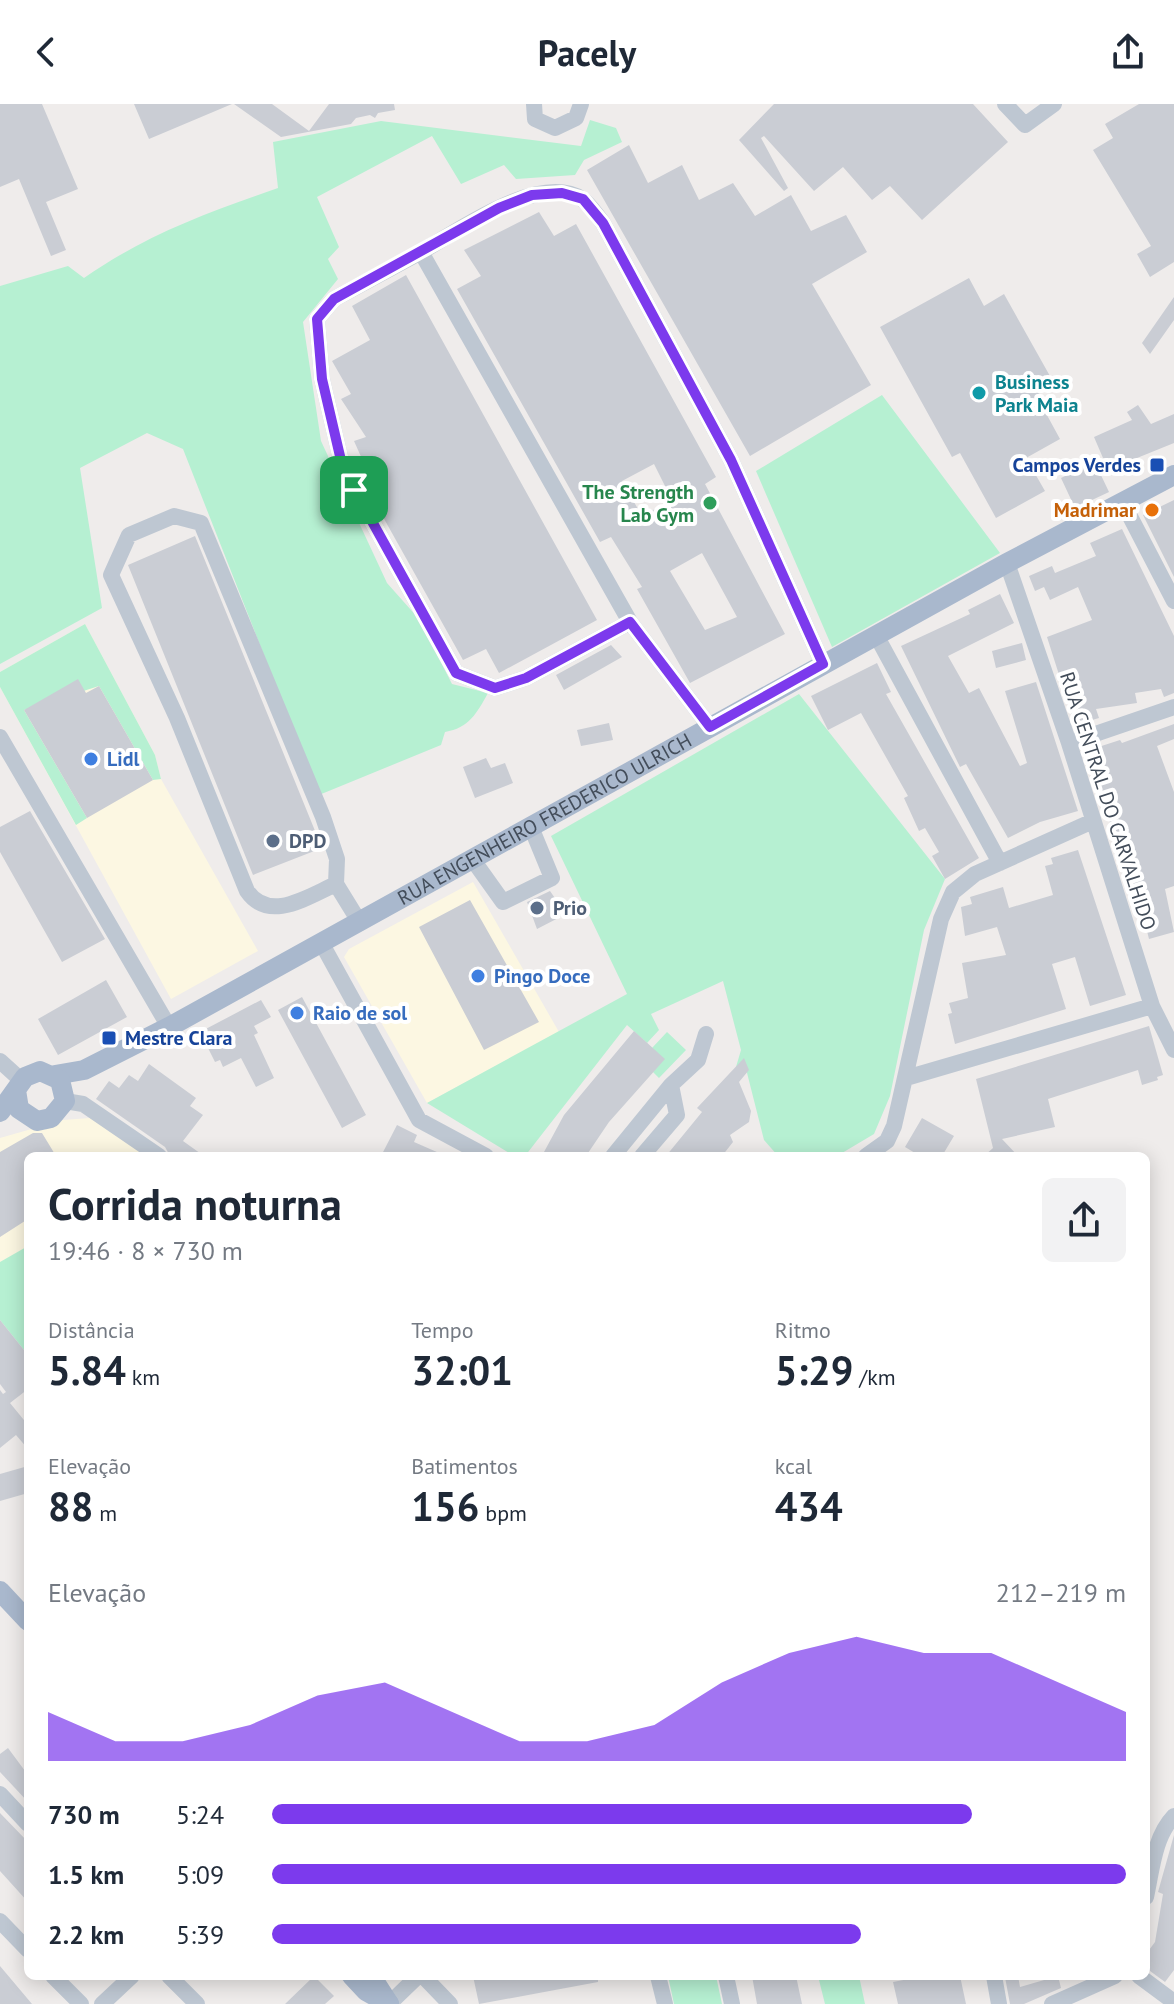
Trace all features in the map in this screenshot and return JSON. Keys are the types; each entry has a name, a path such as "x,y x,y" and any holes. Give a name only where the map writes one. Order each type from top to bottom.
{"main road":[{"name":"RUA ENGENHEIRO FREDERICO ULRICH","path":"0,1119 23,1114 44,1121 58,1114 62,1090 84,1070 322,944 823,664 1174,475"},
{"name":"RUA ENGENHEIRO FREDERICO ULRICH","path":"19,1085 40,1071 62,1090"},
{"path":"0,1112 19,1085"},
{"path":"19,1085 17,1103 23,1114"},
{"path":"0,1591 24,1617"},
{"path":"356,1980 366,1991 389,2004"},
{"path":"374,1980 389,2004"}],"street":[{"path":"534,104 535,119 555,128 576,118 581,104"},
{"path":"1005,104 1025,125 1054,104"},
{"path":"630,622 526,678 495,688 456,673 343,469 322,379 317,319 334,299 499,208 532,195 562,193 583,199 603,223 731,460 823,664"},
{"path":"421,252 630,622 710,727"},
{"path":"1122,501 1174,601"},
{"path":"336,884 276,908 255,903 247,891 177,718 111,575 129,535 174,516 201,523 323,817 337,859 336,884 360,923"},
{"name":"RUA CENTRAL DO CARVALHIDO","path":"1007,563 1069,743 1152,1006 1174,1050"},
{"path":"876,635 1000,863"},
{"path":"1069,743 1174,707"},
{"path":"0,737 169,1027"},
{"path":"872,1152 887,1141 906,1078 941,919 953,892 975,874 1093,821"},
{"path":"473,860 503,902 552,878 531,827"},
{"path":"322,944 419,1120 479,1152"},
{"path":"906,1078 1152,1006"},
{"path":"616,1152 671,1085 698,1060 706,1034"},
{"path":"0,1061 19,1085"},
{"path":"645,1152 677,1115 671,1085"},
{"path":"62,1090 153,1152"},
{"path":"0,1794 24,1820"},
{"path":"1150,1878 1157,1845 1174,1816"},
{"path":"0,1921 24,1946"},
{"path":"57,1980 81,2004"},
{"path":"102,2004 128,1980"},
{"path":"173,1980 197,2004"},
{"path":"389,2004 416,1980"},
{"path":"424,1980 450,2004"},
{"path":"659,1980 665,2004"},
{"path":"727,1980 732,2004"},
{"path":"995,1980 999,2004"},
{"path":"1052,2004 1106,1980"},
{"path":"1144,1980 1174,2002"}],"shaded area":[{"path":"85,624 155,755 161,779 258,951 171,999 0,687 0,672"},
{"path":"473,882 559,1032 427,1103 344,957 349,949"},
{"path":"90,1118 140,1152 24,1152 24,1252 0,1267 0,1138 63,1120"}],"green space":[{"path":"590,120 616,128 622,142 584,160 575,175 516,179 504,165 461,184 432,136 317,197 339,247 328,259 338,279 303,322 321,441 387,583 419,619 452,684 488,693 471,718 460,727 445,732 441,745 319,795 183,449 147,433 80,468 102,608 0,664 0,286 68,266 84,278 154,237 278,188 273,142 381,121 581,146"},
{"path":"882,395 1000,553 832,647 756,471"},
{"path":"85,624 155,755 161,779 153,780 99,686 24,710 87,818 76,825 0,687 0,672"},
{"path":"799,694 945,879 924,930 890,1096 874,1134 844,1152 774,1152 764,1140 744,1061 736,1067 741,1050 723,981 651,1014 659,1030 647,1043 627,1025 528,1152 507,1152 427,1103 627,994 551,836"},
{"path":"667,1032 686,1050 659,1078 653,1072 652,1048"},
{"path":"24,1248 24,1350 0,1320 0,1262"},
{"path":"669,1980 717,1980 722,2004 674,2004"},
{"path":"819,1980 860,1980 865,2004 825,2004"}],"building":[{"path":"0,104 42,104 78,189 46,202 66,250 51,256 19,179 0,187"},
{"path":"134,104 232,104 149,139"},
{"path":"234,104 272,104 309,131 329,104 394,104 395,110 378,113 375,118 370,115 356,118 351,124 281,137"},
{"path":"774,104 973,104 1008,142 922,220 890,186 872,200 843,167 814,191 764,136 761,138 788,188 784,191 739,140"},
{"path":"1139,104 1174,104 1174,262 1150,277 1137,254 1151,246 1093,150 1113,138 1105,124"},
{"path":"629,145 648,183 682,165 699,200 733,183 755,216 791,195 811,231 846,215 867,252 812,284 871,385 750,456 587,170"},
{"path":"539,212 554,236 576,224 716,477 705,484 785,634 690,683 637,589 642,587 611,537 600,542 457,289 481,276 464,250","holes":["654,464 672,500 642,516 622,481","702,553 737,617 705,630 670,571"]},
{"path":"406,275 597,620 499,673 486,649 463,660 364,483 371,479 354,441 366,437 341,399 351,394 332,361 370,340 352,306"},
{"name":"Business Park Maia","path":"969,278 984,306 1004,294 1055,385 1036,395 1060,439 1026,458 1045,491 996,518 960,453 952,457 880,327"},
{"path":"1174,297 1174,320 1150,354 1142,343"},
{"path":"1138,405 1151,424 1174,414 1174,443 1100,473 1109,492 1075,508 1061,478 1103,458 1094,437 1132,420 1127,412"},
{"path":"1174,500 1174,577 1143,515"},
{"path":"1122,529 1174,636 1174,693 1164,697 1161,689 1135,693 1137,703 1096,709 1099,718 1075,725 1047,637 1092,620 1078,587 1050,600 1044,587 1035,591 1029,576 1052,566 1055,573 1096,556 1090,543"},
{"path":"195,536 322,848 253,875 128,565"},
{"path":"1000,594 1014,623 948,656 969,693 979,688 1020,766 1027,763 1005,691 1036,682 1078,811 1040,822 1008,838 966,764 960,767 901,646 970,614 968,610"},
{"path":"1022,643 1026,660 996,668 992,651"},
{"path":"611,645 622,657 564,690 556,675"},
{"path":"877,663 891,692 886,694 979,858 945,879 932,856 939,852 925,828 919,831 904,798 908,796 861,713 828,730 811,696"},
{"path":"78,679 86,693 99,686 153,780 87,818 24,710"},
{"path":"609,723 613,740 581,746 577,730"},
{"path":"1174,724 1174,739 1157,746 1174,792 1174,886 1165,889 1174,932 1149,939 1139,899 1083,752 1120,740 1122,743"},
{"path":"486,758 491,768 505,763 513,783 475,798 463,767"},
{"path":"30,811 105,939 62,962 0,852 0,827"},
{"path":"1078,850 1126,995 1090,1006 1075,957 1052,964 1066,1009 955,1044 948,1014 952,1013 949,1003 968,998 962,963 1006,955 997,927 965,936 961,907 972,904 970,897 1003,887 1009,908 1053,895 1045,866 1053,864 1051,858"},
{"path":"550,891 566,914 537,929 527,902"},
{"path":"470,900 539,1022 484,1050 419,927"},
{"path":"106,980 127,1017 58,1055 38,1019"},
{"path":"302,997 366,1115 342,1128 278,1010"},
{"path":"261,1000 271,1017 254,1026 258,1033 254,1035 274,1078 256,1087 241,1058 223,1067 220,1060 215,1062 200,1032"},
{"path":"1149,1026 1163,1075 1142,1085 1138,1070 1048,1099 1055,1127 1002,1139 1014,1152 988,1152 993,1148 976,1079"},
{"path":"634,1031 665,1059 609,1122 589,1152 544,1152 564,1115"},
{"path":"744,1058 749,1070 739,1082 751,1111 749,1122 730,1135 733,1142 725,1152 669,1152 702,1112 697,1108"},
{"path":"149,1064 196,1098 190,1106 203,1115 183,1141 198,1152 168,1152 96,1099 109,1081 119,1088 129,1075 138,1081"},
{"path":"922,1118 954,1136 944,1152 913,1152 905,1147"},
{"path":"397,1125 417,1135 414,1142 437,1152 383,1152"},
{"path":"33,1133 42,1133 54,1152 24,1152 24,1222 0,1237 0,1152"},
{"path":"0,1320 24,1350 24,1392 10,1403 24,1420 24,1444 16,1435 0,1448 0,1390 3,1394 6,1392 0,1384"},
{"path":"24,1467 24,1494 0,1501 0,1474"},
{"path":"8,1748 24,1770 24,1798 0,1772 0,1754"},
{"path":"0,1813 24,1838 24,1898 0,1871"},
{"path":"1174,1835 1174,1970 1165,1982 1150,1971 1150,1949 1155,1942 1163,1894 1158,1892"},
{"path":"0,1966 32,2004 0,2004"},
{"path":"310,1980 318,1980 334,1996 325,2004 285,2004"},
{"path":"474,1980 598,1980 598,1982 479,2004"},
{"path":"753,1980 797,1980 802,2004 757,2004"},
{"path":"961,1980 966,2004 898,2004 893,1982"},
{"path":"1006,1980 1019,1980 1020,1987 1044,1980 1059,1980 1061,1988 1024,2004 1010,2004"}],"place":[{"name":"Business Park Maia","path":"979,393"},
{"name":"Campos Verdes","path":"1157,465"},
{"name":"The Strength Lab Gym","path":"710,503"},
{"name":"Madrimar","path":"1152,510"},
{"name":"Lidl","path":"91,759"},
{"name":"DPD","path":"273,841"},
{"name":"Prio","path":"537,908"},
{"name":"Pingo Doce","path":"478,976"},
{"name":"Raio de sol","path":"297,1013"},
{"name":"Mestre Clara","path":"109,1038"}],"route":[{"path":"562,193 583,199 603,223 731,460 823,664 710,727 630,622 526,678 495,688 481,686 456,673 354,490 343,469 322,379 317,319 334,299 499,208 532,195 562,193"}]}
